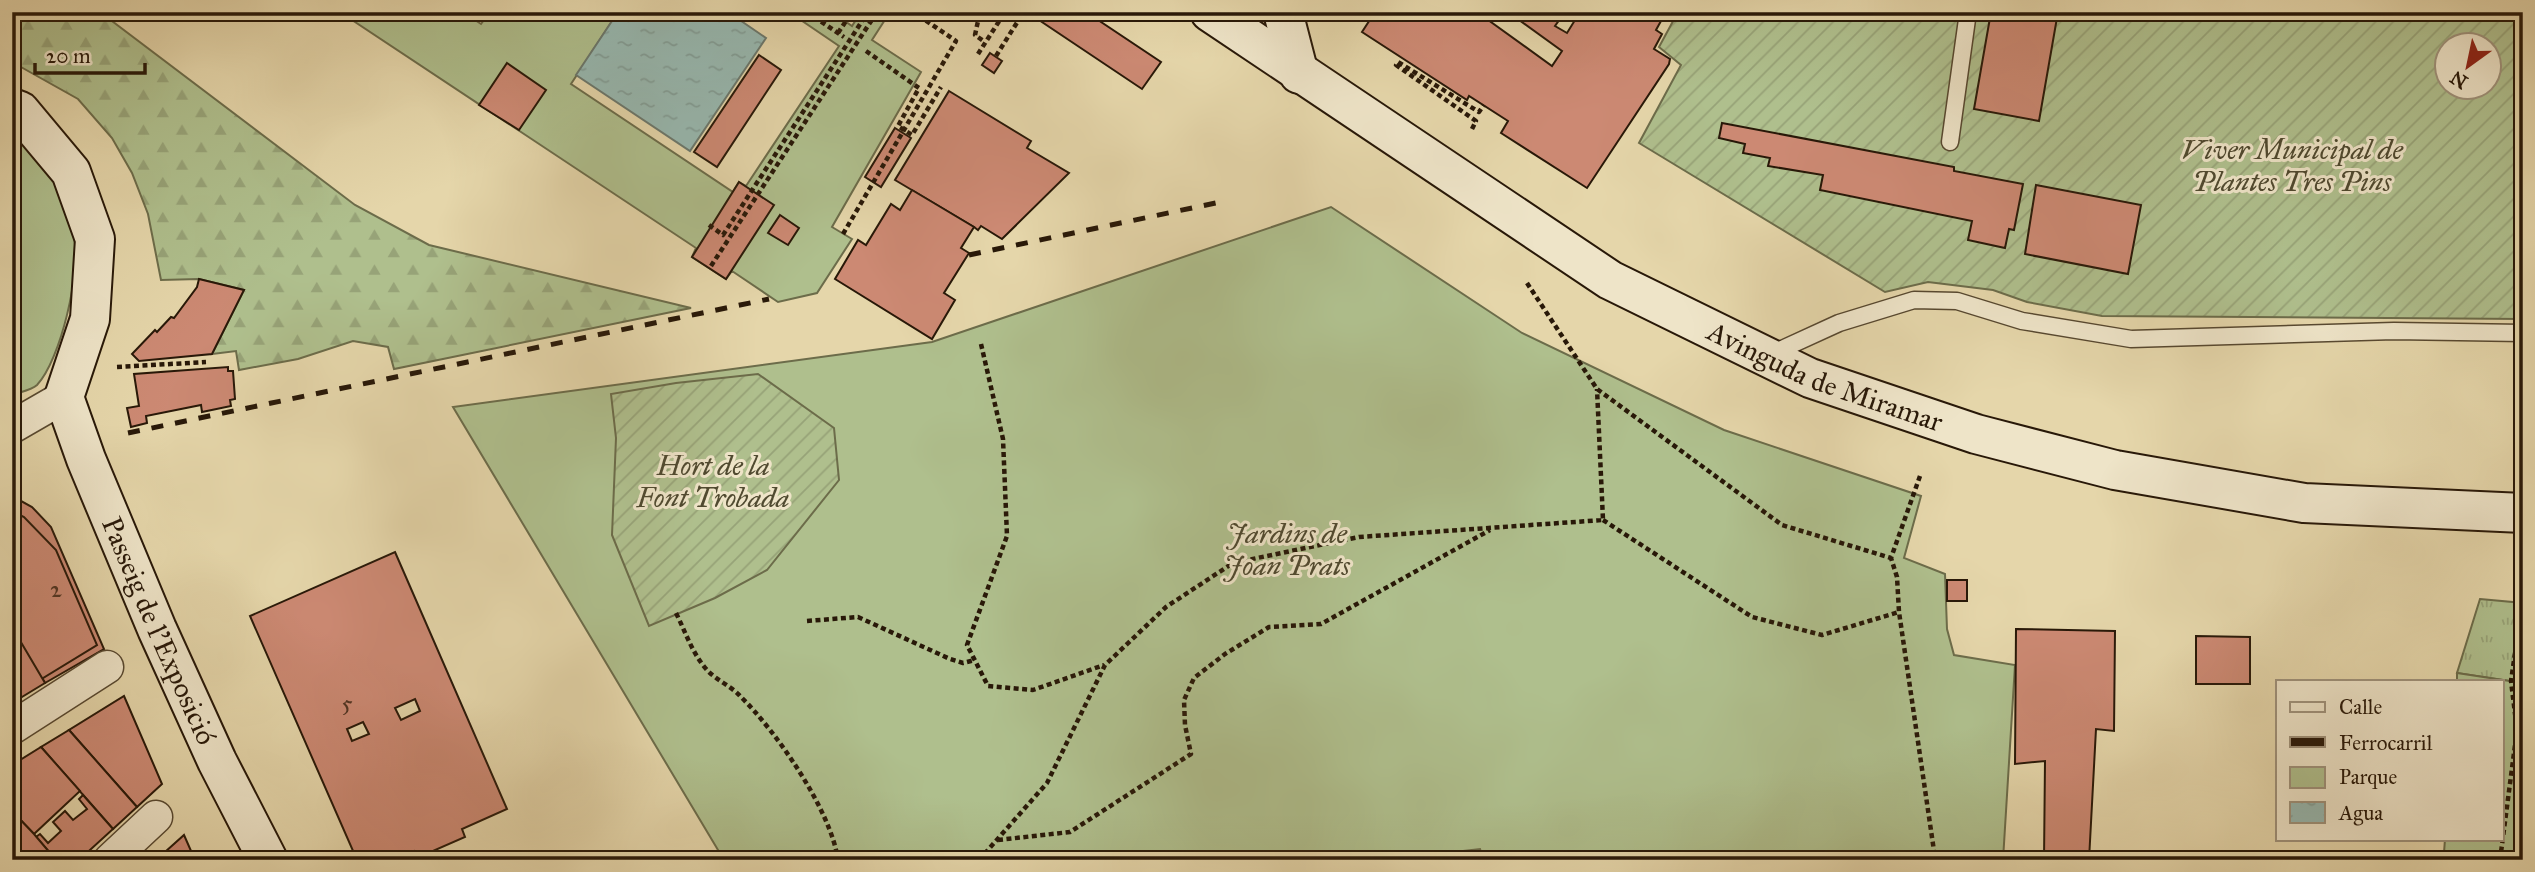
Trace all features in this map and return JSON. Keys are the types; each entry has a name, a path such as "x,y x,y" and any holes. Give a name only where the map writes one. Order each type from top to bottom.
{"street":[{"name":"Avinguda de Miramar","path":"1210,12 1298,74 1611,280 1810,378 1937,421 2115,470 2304,503 2523,513"},
{"path":"1283,12 1298,74"},
{"path":"12,108 20,111 71,172 95,239 90,319 64,397 12,426"},
{"name":"Passeig de l'Exposició","path":"64,397 86,459 157,629 217,761 268,860"},
{"path":"12,728 107,667"},
{"path":"110,860 156,817"}],"lane":[{"path":"1951,142 1968,12"},
{"path":"1763,357 1839,323 1914,300 1957,301 2022,321 2131,339 2394,331 2523,333"}],"path":[{"path":"807,12 844,37"},
{"path":"838,33 852,12"},
{"path":"709,225 723,235 867,12"},
{"path":"711,266 877,12"},
{"path":"843,234 957,41 913,12"},
{"path":"965,12 978,21 975,35 985,42"},
{"path":"978,54 1005,12 1018,21 996,56"},
{"path":"866,51 919,88 898,126 912,135 941,87"},
{"path":"1472,129 1476,121 1396,65 1398,62 1479,113 1484,105"},
{"path":"1527,283 1597,389 1782,525 1891,558"},
{"path":"981,344 1003,439 1007,536 967,645 988,686 1033,690 1105,665"},
{"path":"117,367 206,362"},
{"path":"1597,389 1603,520"},
{"path":"1920,476 1891,558 1897,577 1899,612 1934,851 1929,860"},
{"path":"979,860 1047,783 1105,665 1166,607 1233,563 1359,537 1603,520 1752,617 1822,635 1899,612"},
{"path":"996,840 1070,832 1191,754 1185,725 1184,700 1194,678 1225,654 1269,627 1321,624 1494,528"},
{"path":"2504,829 2517,730 2511,681 2523,598"},
{"path":"677,613 693,652 708,671 738,694 785,749 828,826 838,860"},
{"path":"807,621 858,617 950,659 963,663 975,660"},
{"path":"2500,860 2503,840"}],"green space":[{"path":"12,12 100,12 355,205 429,245 691,308 394,369 388,347 353,341 298,359 239,370 236,351 212,354 244,290 199,279 161,280 148,214 132,173 112,138 78,99 12,62"},
{"path":"340,12 463,12 481,24 490,12 618,12 571,84 733,192 739,182 746,186 839,46 789,12 832,12 852,26 861,12 890,12 872,40 921,72 832,227 852,239 817,293 778,302 732,271 726,279 692,257 696,248"},
{"name":"Viver Municipal de Plantes Tres Pins","path":"1678,12 2523,12 2523,319 2102,316 2027,302 1993,290 1928,282 1885,292 1639,143 1681,65 1659,47"},
{"path":"12,134 35,153 60,193 74,237 75,271 61,336 46,373 37,385 12,395"},
{"name":"Jardins de Joan Prats","path":"1331,207 1522,333 1724,430 1921,496 1904,558 1945,574 1947,629 1954,655 2015,665 2003,860 1484,860 1480,849 1383,860 724,860 453,407 932,342"},
{"name":"Hort de la Font Trobada","path":"758,374 834,428 839,480 767,570 715,598 649,626 612,535 616,438 611,394 676,383"},
{"path":"2480,599 2523,603 2523,683 2457,673"},
{"path":"2457,673 2503,680 2457,680"},
{"path":"2504,680 2523,683 2523,860 2436,860 2444,853 2445,840 2504,840"}],"water":[{"path":"618,12 728,12 766,38 690,151 576,75"}],"building":[{"path":"1027,12 1086,12 1161,62 1142,89"},
{"path":"1375,12 1477,12 1552,66 1562,51 1508,12 1565,12 1555,26 1567,33 1580,12 1666,12 1656,30 1662,34 1654,49 1670,59 1587,188 1501,133 1508,121 1469,96 1467,100 1362,32"},
{"path":"1991,12 2058,12 2039,121 1974,109"},
{"path":"990,53 1002,61 994,73 982,65"},
{"path":"759,55 781,70 717,167 694,152"},
{"path":"507,63 546,90 519,130 479,105"},
{"path":"949,91 1031,141 1027,148 1069,173 1002,239 981,226 978,230 895,180"},
{"path":"1722,123 1954,167 1954,171 2023,184 2014,230 2009,229 2005,248 1968,240 1972,221 1820,190 1823,175 1768,166 1770,158 1743,153 1745,144 1719,138"},
{"path":"895,128 911,138 881,187 865,177"},
{"path":"739,182 774,205 726,279 692,257"},
{"path":"2036,185 2141,205 2128,274 2025,254"},
{"path":"912,190 974,227 961,248 969,253 944,293 955,300 932,339 835,279 858,240 866,245 891,204 900,210"},
{"path":"780,215 799,228 788,245 768,233"},
{"path":"199,279 244,290 212,354 139,361 132,354 155,330 157,332 171,317 174,318 197,287"},
{"path":"228,367 228,371 233,371 235,399 230,400 231,406 202,412 201,405 146,416 147,423 131,427 127,408 139,406 134,374"},
{"path":"12,496 32,507 51,527 104,649 45,683 19,638 32,630 12,605","holes":["26,557 41,587 27,591 12,565"]},
{"path":"12,511 24,517 56,550 97,645 12,697"},
{"path":"395,552 507,809 462,829 465,837 417,858 414,851 394,860 357,860 250,616","holes":["415,699 420,711 401,720 395,708","363,722 369,734 352,741 347,729"]},
{"path":"1947,580 1967,580 1967,601 1947,601"},
{"path":"12,627 45,683 12,703"},
{"path":"2016,629 2115,631 2114,731 2096,729 2089,860 2044,860 2045,761 2015,764"},
{"path":"2196,636 2250,637 2250,684 2196,684"},
{"path":"124,696 162,784 137,807 69,730"},
{"path":"69,730 137,807 113,829 41,747"},
{"path":"41,747 80,791 34,834 12,811 12,765"},
{"path":"83,795 113,829 79,860 56,860 36,837 40,834 48,843 61,831 53,822 65,811 73,820 87,809 79,799"},
{"path":"12,811 34,834 56,860 12,858"},
{"path":"184,835 195,860 157,860 165,852"}],"railway":[{"path":"969,255 1225,201"},
{"path":"128,433 769,299"}]}
